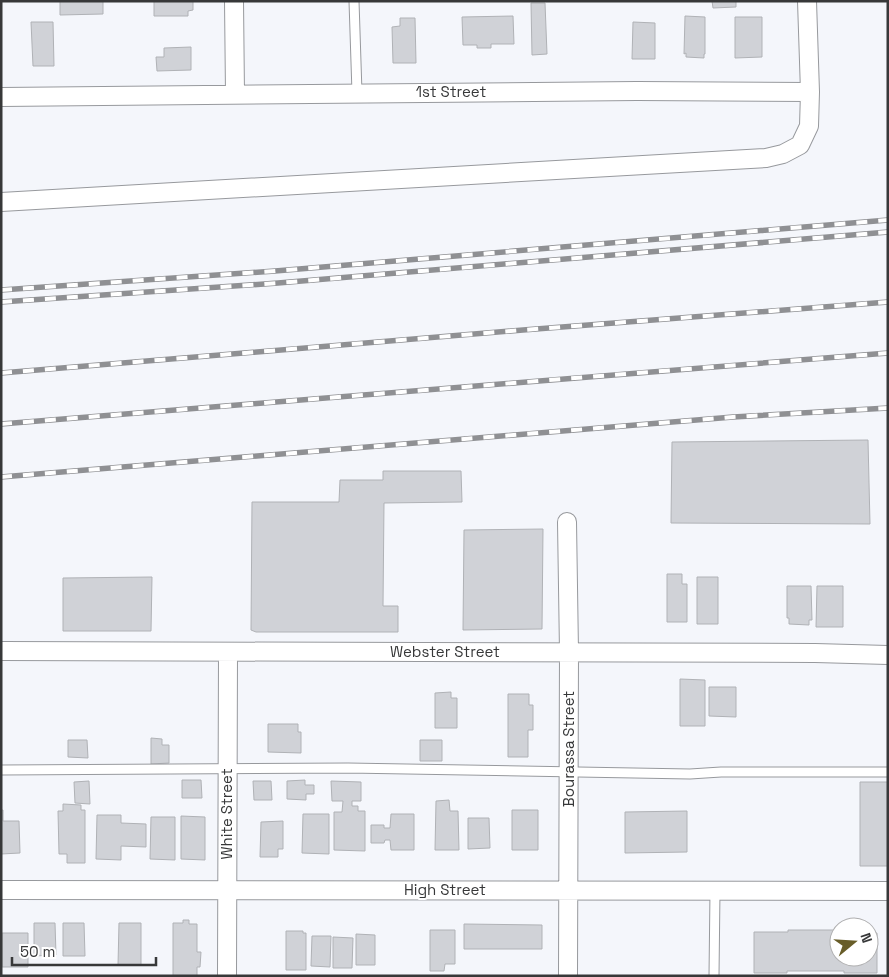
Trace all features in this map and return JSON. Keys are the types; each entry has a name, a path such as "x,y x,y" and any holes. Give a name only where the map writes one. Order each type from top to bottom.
{"street":[{"path":"234,1 235,94"},
{"path":"1,202 766,158 783,154 800,145 809,126 810,92 807,1"},
{"name":"1st Street","path":"1,97 637,90 810,92"},
{"name":"Bourassa Street","path":"566,522 569,652 568,976"},
{"name":"Webster Street","path":"1,651 815,653 888,655"},
{"name":"White Street","path":"227,976 228,653"},
{"name":"High Street","path":"1,890 888,891"}],"lane":[{"path":"354,1 357,93"},
{"path":"1,770 348,768 690,774 721,772 888,772"},
{"path":"714,976 715,891"}],"building":[{"path":"60,1 103,1 103,14 60,15"},
{"path":"154,1 193,1 193,10 188,11 188,16 154,16"},
{"path":"712,1 736,1 736,7 713,8"},
{"path":"531,3 545,3 547,54 532,55"},
{"path":"513,16 514,44 491,44 491,48 463,45 462,17"},
{"path":"685,16 705,17 704,58 686,57 686,53 684,54"},
{"path":"735,17 762,17 762,57 735,58"},
{"path":"400,18 415,18 416,63 393,63 392,27 400,26"},
{"path":"31,22 53,22 54,66 33,66"},
{"path":"633,22 655,23 655,59 632,59"},
{"path":"191,47 191,70 157,71 156,57 164,57 164,48"},
{"path":"868,440 870,524 671,523 672,442"},
{"path":"383,471 461,471 462,502 384,503 383,606 398,606 398,632 256,632 251,630 252,502 339,502 340,480 383,480"},
{"path":"543,529 542,629 463,630 464,530"},
{"path":"667,574 682,574 682,584 687,584 687,622 667,622"},
{"path":"152,577 151,631 63,631 63,578"},
{"path":"697,577 718,577 718,624 697,624"},
{"path":"787,586 811,586 812,620 809,620 809,625 789,624 789,618 787,618"},
{"path":"817,586 843,586 843,627 816,627"},
{"path":"680,679 705,680 705,726 680,726"},
{"path":"709,687 736,687 736,717 709,716"},
{"path":"451,692 451,698 457,698 457,728 435,728 435,693"},
{"path":"508,694 529,694 529,705 533,705 533,730 528,730 528,757 508,757"},
{"path":"268,724 298,724 298,732 301,732 301,753 268,752"},
{"path":"151,738 162,739 162,745 169,745 169,763 151,764"},
{"path":"68,740 87,740 88,758 68,757"},
{"path":"420,740 442,740 442,761 420,761"},
{"path":"182,780 201,780 202,798 182,798"},
{"path":"305,780 305,785 314,785 314,794 306,794 306,800 287,799 287,781"},
{"path":"89,781 90,804 75,803 74,782"},
{"path":"253,781 271,781 272,800 254,800"},
{"path":"331,781 361,782 361,801 352,801 352,806 358,806 358,811 365,811 365,851 334,850 334,812 342,812 343,801 332,801"},
{"path":"860,782 888,782 888,866 860,866"},
{"path":"449,800 450,811 458,811 459,850 435,850 436,801"},
{"path":"63,804 81,805 81,810 85,810 85,863 67,863 67,854 59,854 58,811 63,811"},
{"path":"1,810 3,810 3,821 19,821 20,853 1,854"},
{"path":"512,810 538,810 538,850 512,850"},
{"path":"687,811 687,852 625,853 625,812"},
{"path":"303,814 329,814 329,854 302,853"},
{"path":"391,814 414,814 414,850 391,850 390,840 385,840 384,843 371,843 371,825 384,825 384,828 390,828"},
{"path":"97,815 121,815 121,823 146,824 146,847 121,846 121,860 96,859"},
{"path":"181,816 205,817 205,860 181,859"},
{"path":"151,817 175,817 175,860 150,859"},
{"path":"468,818 489,818 490,848 468,849"},
{"path":"283,821 283,849 278,849 278,857 260,857 261,822"},
{"path":"183,920 189,920 189,924 197,924 197,952 201,952 197,976 173,976 173,923 183,923"},
{"path":"34,923 55,923 56,955 34,956"},
{"path":"63,923 84,923 85,956 63,956"},
{"path":"119,923 141,923 141,965 118,965"},
{"path":"464,924 542,925 542,949 464,949"},
{"path":"430,930 455,930 455,964 445,964 444,971 430,971"},
{"path":"788,930 829,930 829,967 877,967 877,973 787,971 787,973 754,973 754,932 788,932"},
{"path":"286,931 303,931 303,933 306,933 306,970 286,970"},
{"path":"2,933 28,933 28,967 2,967"},
{"path":"356,934 375,935 375,965 356,965"},
{"path":"312,936 331,936 330,967 311,966"},
{"path":"333,937 353,938 352,968 333,968"}],"railway":[{"path":"1,290 275,271 888,220"},
{"path":"1,302 278,283 888,232"},
{"path":"1,373 888,302"},
{"path":"1,424 888,353"},
{"path":"1,477 733,417 888,408"}]}
